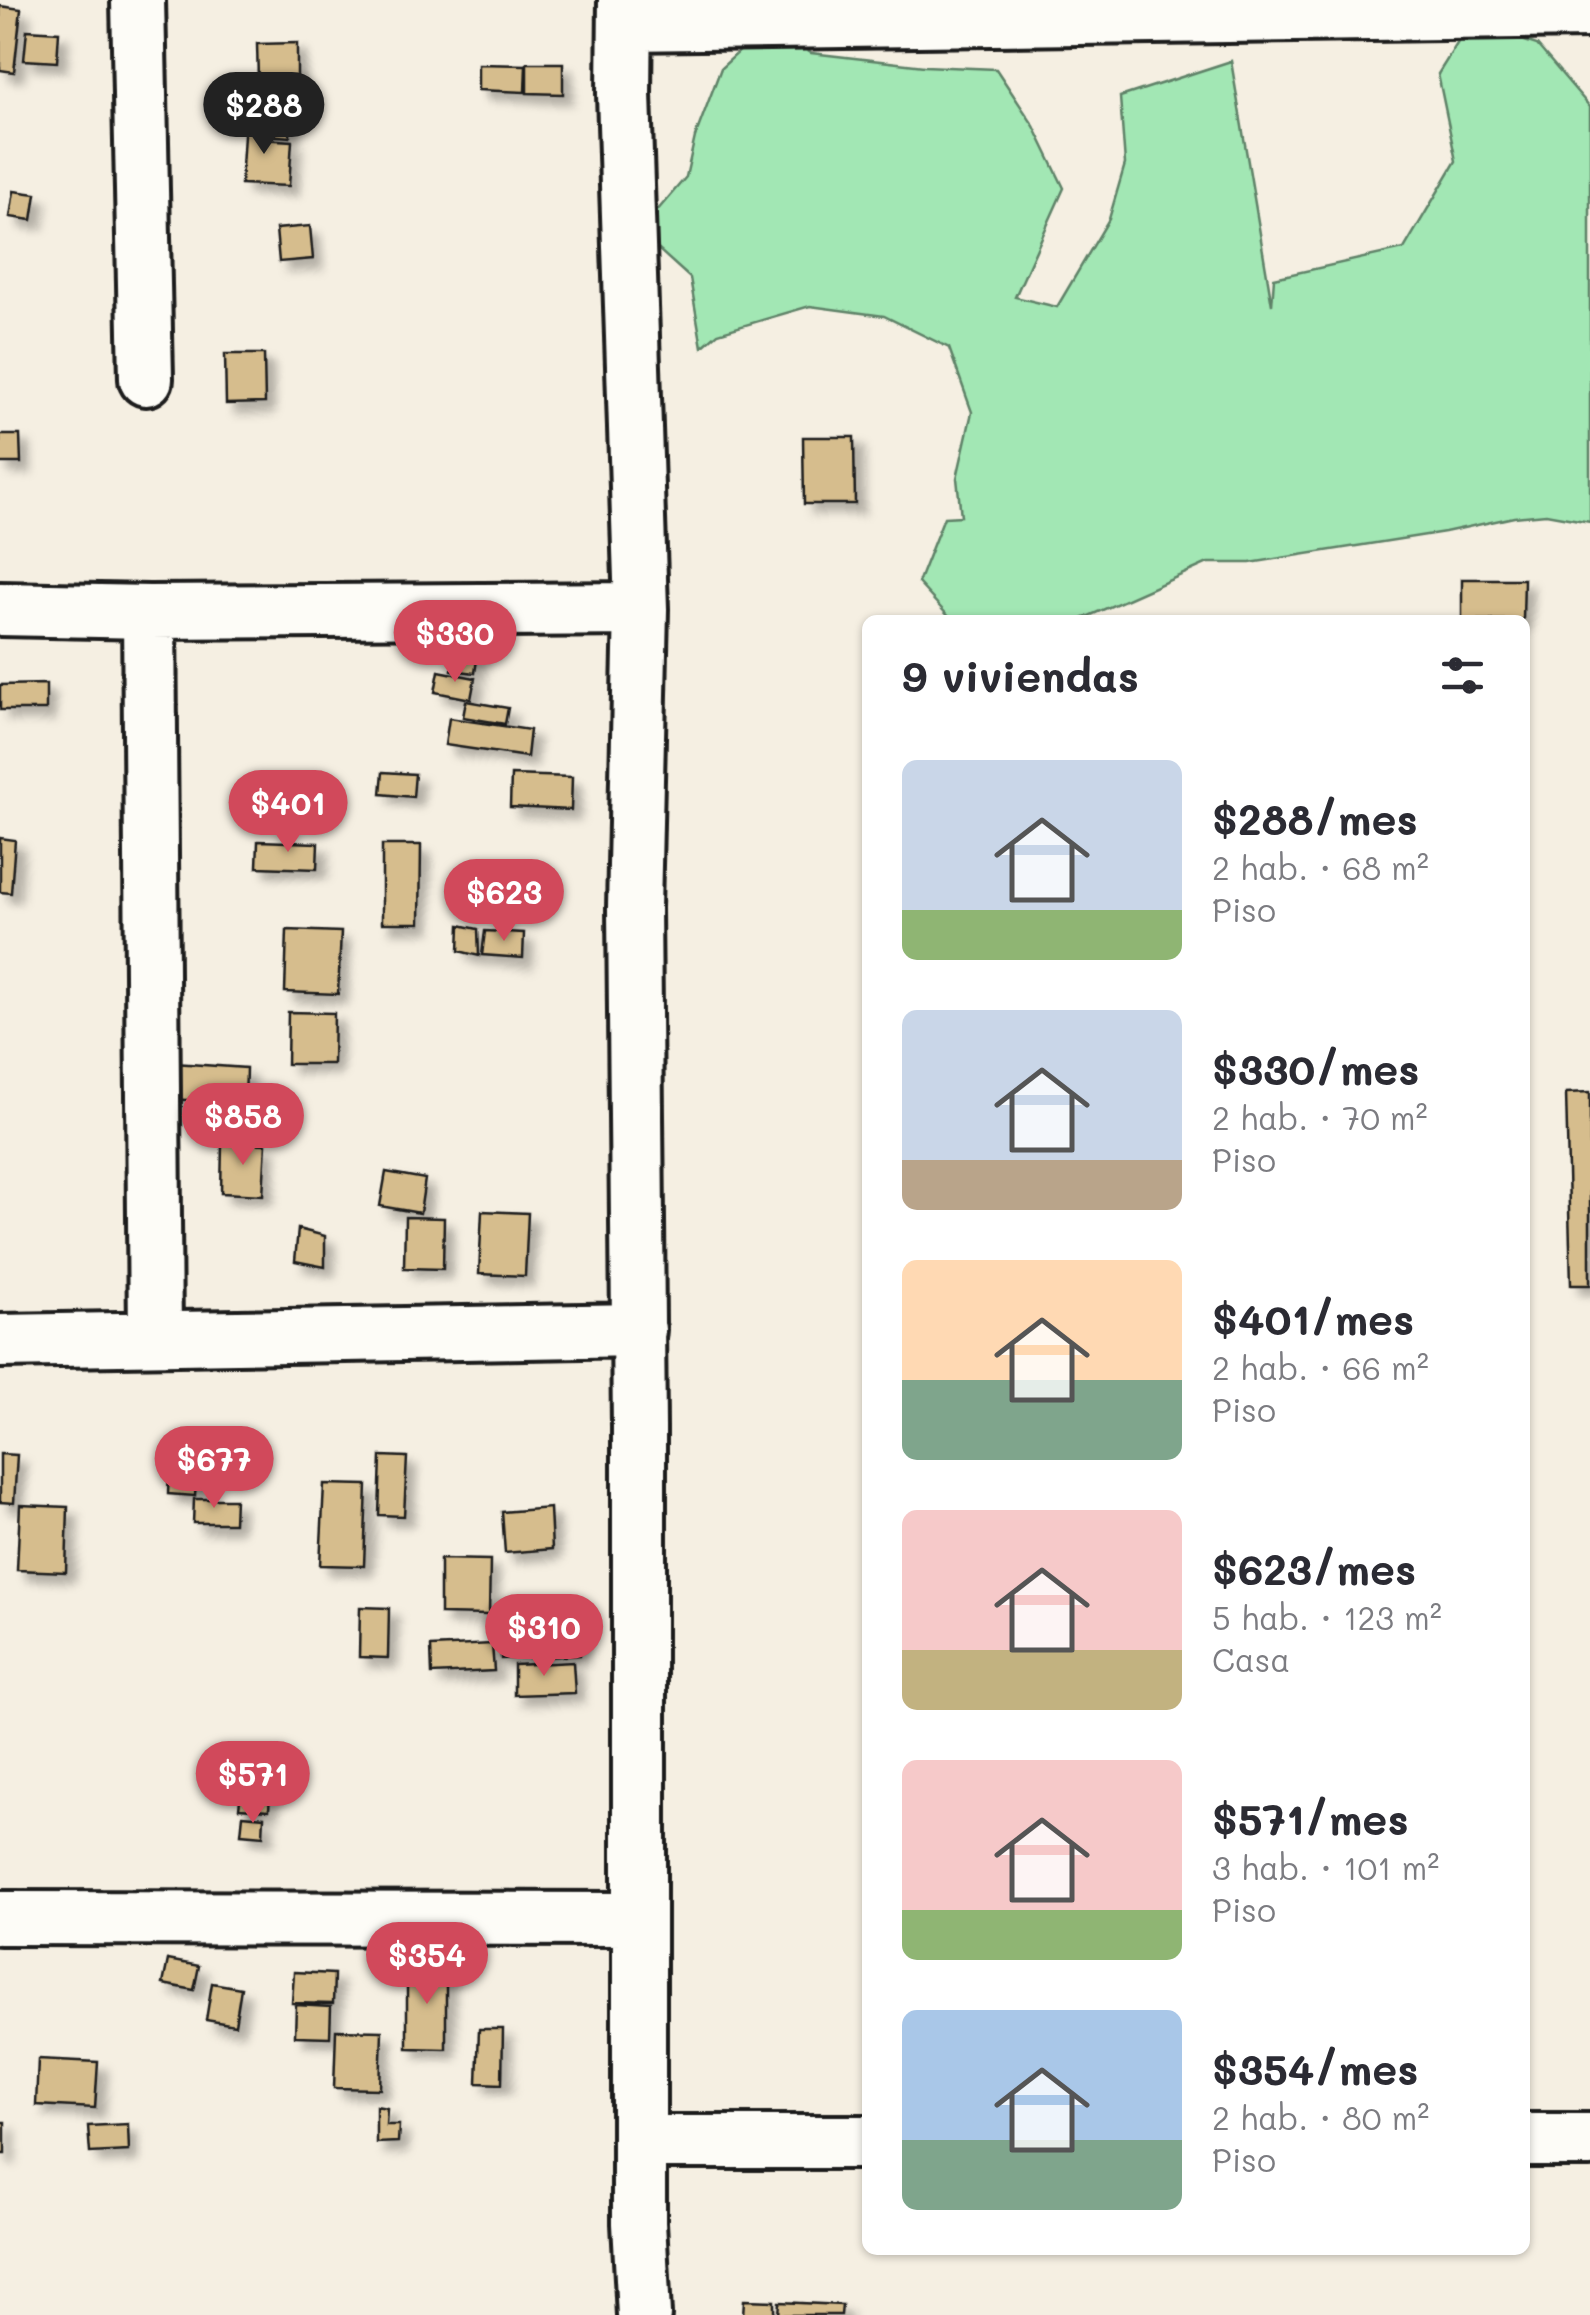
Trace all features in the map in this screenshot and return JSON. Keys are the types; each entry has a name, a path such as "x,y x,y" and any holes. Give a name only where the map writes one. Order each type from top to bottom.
{"street":[{"path":"138,0 146,379"},
{"path":"644,2315 640,2222 634,908 641,609 624,113 625,12 1590,11"},
{"path":"0,609 641,609"},
{"path":"149,612 155,1338"},
{"path":"0,1341 638,1330"},
{"path":"0,1918 639,1919"},
{"path":"1530,2140 1590,2140"},
{"path":"640,2142 862,2142"}],"green space":[{"path":"1470,23 1537,45 1590,107 1590,522 1546,514 1514,517 1250,563 1208,563 1091,615 947,615 918,583 944,517 961,516 957,478 972,412 949,348 884,316 810,306 718,333 702,347 690,278 639,232 686,177 695,137 721,68 743,48 780,33 811,53 924,66 996,69 1034,126 1064,188 1015,297 1057,307 1109,219 1125,164 1120,97 1231,61 1272,305 1274,278 1404,249 1456,161 1438,74"}],"building":[{"path":"0,6 21,9 14,72 0,70"},
{"path":"27,30 59,32 57,62 24,60"},
{"path":"297,43 297,77 258,79 257,44"},
{"path":"527,63 563,63 563,94 527,93"},
{"path":"478,64 526,65 525,92 478,90"},
{"path":"262,117 262,139 292,141 289,186 241,184 245,118"},
{"path":"266,117 291,118 290,137 265,135"},
{"path":"14,191 36,194 32,220 10,217"},
{"path":"310,226 313,259 279,262 276,229"},
{"path":"225,354 264,354 265,403 226,404"},
{"path":"0,435 20,435 21,463 0,463"},
{"path":"803,437 854,437 855,504 804,504"},
{"path":"1462,579 1524,579 1523,615 1462,615"},
{"path":"454,650 478,653 475,673 452,670"},
{"path":"439,671 475,678 471,699 435,692"},
{"path":"46,684 46,710 0,710 0,685"},
{"path":"466,701 508,708 505,724 463,717"},
{"path":"449,718 530,730 527,757 445,745"},
{"path":"383,772 415,774 413,797 381,794"},
{"path":"511,775 572,777 571,810 510,807"},
{"path":"0,838 15,840 11,893 0,892"},
{"path":"258,841 318,843 317,869 257,867"},
{"path":"382,845 421,845 420,923 382,923"},
{"path":"460,925 478,929 479,956 459,951"},
{"path":"287,930 341,932 338,994 285,992"},
{"path":"485,931 524,933 523,958 482,955"},
{"path":"288,1012 334,1013 333,1064 287,1064"},
{"path":"174,1063 246,1068 245,1104 171,1099"},
{"path":"1590,1092 1590,1285 1571,1285 1566,1093"},
{"path":"222,1142 266,1144 263,1195 221,1193"},
{"path":"386,1172 425,1179 420,1213 380,1206"},
{"path":"482,1211 528,1213 525,1276 479,1274"},
{"path":"405,1217 444,1218 443,1269 404,1268"},
{"path":"298,1229 325,1236 325,1267 295,1261"},
{"path":"0,1454 17,1455 14,1503 0,1502"},
{"path":"381,1456 407,1457 404,1516 379,1515"},
{"path":"169,1466 197,1469 195,1496 168,1494"},
{"path":"324,1484 367,1485 364,1566 320,1565"},
{"path":"194,1499 235,1499 234,1523 193,1523"},
{"path":"20,1505 68,1507 66,1572 17,1570"},
{"path":"550,1508 552,1549 505,1553 502,1512"},
{"path":"440,1559 490,1560 489,1615 440,1614"},
{"path":"360,1607 389,1608 388,1658 359,1657"},
{"path":"580,1634 580,1655 501,1659 500,1638"},
{"path":"492,1644 494,1671 432,1674 431,1647"},
{"path":"573,1662 575,1693 514,1695 514,1665"},
{"path":"243,1763 277,1766 275,1789 241,1787"},
{"path":"241,1791 270,1793 269,1810 239,1808"},
{"path":"243,1815 264,1817 263,1836 241,1834"},
{"path":"168,1960 199,1966 194,1990 163,1984"},
{"path":"407,1966 446,1966 446,2049 407,2048"},
{"path":"294,1972 334,1974 333,2004 292,2003"},
{"path":"212,1983 241,1988 235,2025 206,2020"},
{"path":"296,2005 331,2007 330,2037 295,2036"},
{"path":"479,2029 503,2029 502,2084 477,2083"},
{"path":"336,2030 382,2031 380,2089 334,2088"},
{"path":"38,2059 98,2062 95,2108 36,2105"},
{"path":"376,2106 387,2108 386,2125 399,2125 398,2142 376,2143"},
{"path":"0,2122 5,2122 5,2154 0,2154"},
{"path":"128,2124 129,2151 90,2153 88,2126"},
{"path":"744,2300 774,2301 774,2315 743,2315"},
{"path":"779,2302 842,2305 841,2315 778,2315"}]}
